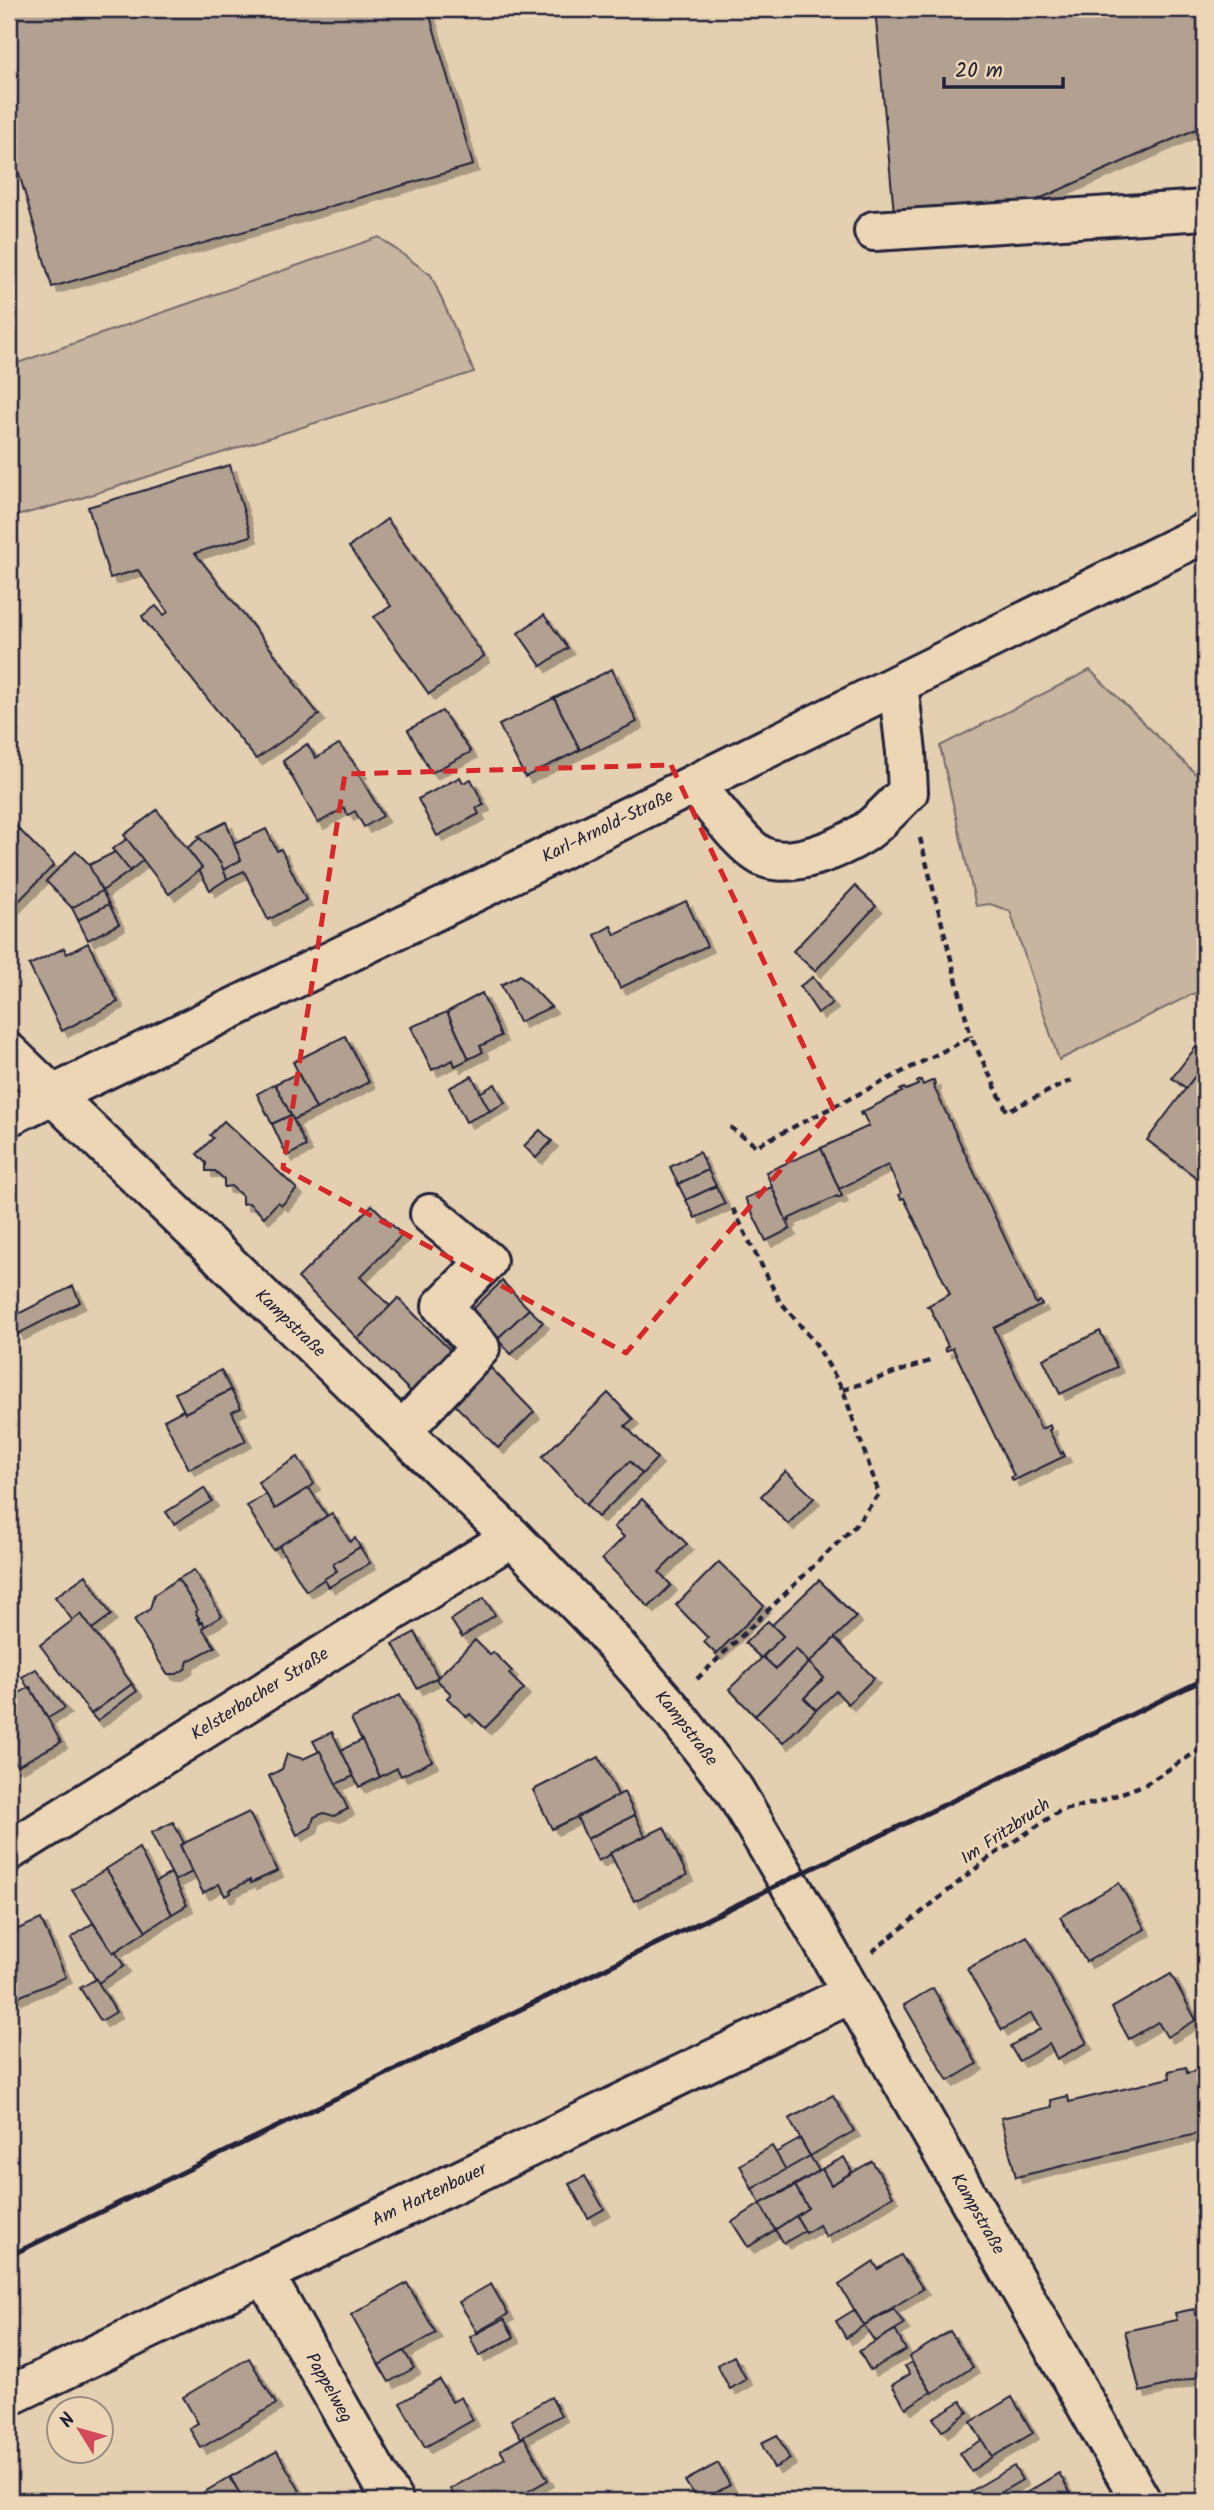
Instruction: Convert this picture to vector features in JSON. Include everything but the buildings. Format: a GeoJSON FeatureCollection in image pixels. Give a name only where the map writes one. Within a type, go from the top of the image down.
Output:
{"type":"FeatureCollection","features":[{"type":"Feature","properties":{"kind":"street"},"geometry":{"type":"LineString","coordinates":[[874,231],[1205,210]]}},
{"type":"Feature","properties":{"kind":"street","name":"Karl-Arnold-Straße"},"geometry":{"type":"LineString","coordinates":[[9,1116],[1205,533]]}},
{"type":"Feature","properties":{"kind":"street"},"geometry":{"type":"LineString","coordinates":[[695,783],[738,836],[766,858],[799,860],[823,853],[864,832],[908,792],[898,684]]}},
{"type":"Feature","properties":{"kind":"street","name":"Kampstraße"},"geometry":{"type":"LineString","coordinates":[[9,1053],[512,1537],[597,1625],[669,1706],[734,1790],[1141,2501]]}},
{"type":"Feature","properties":{"kind":"street"},"geometry":{"type":"LineString","coordinates":[[402,1431],[480,1348],[442,1306],[486,1261],[430,1213]]}},
{"type":"Feature","properties":{"kind":"street","name":"Kelsterbacher Straße"},"geometry":{"type":"LineString","coordinates":[[9,1851],[512,1537]]}},
{"type":"Feature","properties":{"kind":"street","name":"Am Hartenbauer"},"geometry":{"type":"LineString","coordinates":[[9,2396],[264,2274],[845,1984]]}},
{"type":"Feature","properties":{"kind":"street","name":"Pappelweg"},"geometry":{"type":"LineString","coordinates":[[264,2274],[393,2501]]}},
{"type":"Feature","properties":{"kind":"path"},"geometry":{"type":"LineString","coordinates":[[908,792],[971,1037],[1007,1111],[1076,1078]]}},
{"type":"Feature","properties":{"kind":"path"},"geometry":{"type":"LineString","coordinates":[[730,1127],[756,1146],[971,1037]]}},
{"type":"Feature","properties":{"kind":"path"},"geometry":{"type":"LineString","coordinates":[[669,1706],[854,1527],[879,1494],[843,1390],[816,1343],[779,1300],[732,1208]]}},
{"type":"Feature","properties":{"kind":"path"},"geometry":{"type":"LineString","coordinates":[[843,1390],[933,1360]]}},
{"type":"Feature","properties":{"kind":"path","name":"Im Fritzbruch"},"geometry":{"type":"LineString","coordinates":[[845,1984],[872,1951],[989,1858],[1060,1811],[1098,1802],[1146,1784],[1205,1746]]}},
{"type":"Feature","properties":{"kind":"highlighted area"},"geometry":{"type":"Polygon","coordinates":[[[671,765],[833,1108],[626,1353],[283,1168],[345,774],[671,765]]]}},
{"type":"Feature","properties":{"kind":"shaded area"},"geometry":{"type":"Polygon","coordinates":[[[379,237],[431,275],[474,372],[75,500],[9,518],[9,366],[379,237]]]}},
{"type":"Feature","properties":{"kind":"shaded area"},"geometry":{"type":"Polygon","coordinates":[[[1090,670],[1205,783],[1205,988],[1059,1060],[1010,911],[990,904],[976,906],[940,746],[1090,670]]]}},
{"type":"Feature","properties":{"kind":"railway"},"geometry":{"type":"LineString","coordinates":[[9,2256],[1205,1679]]}}]}
